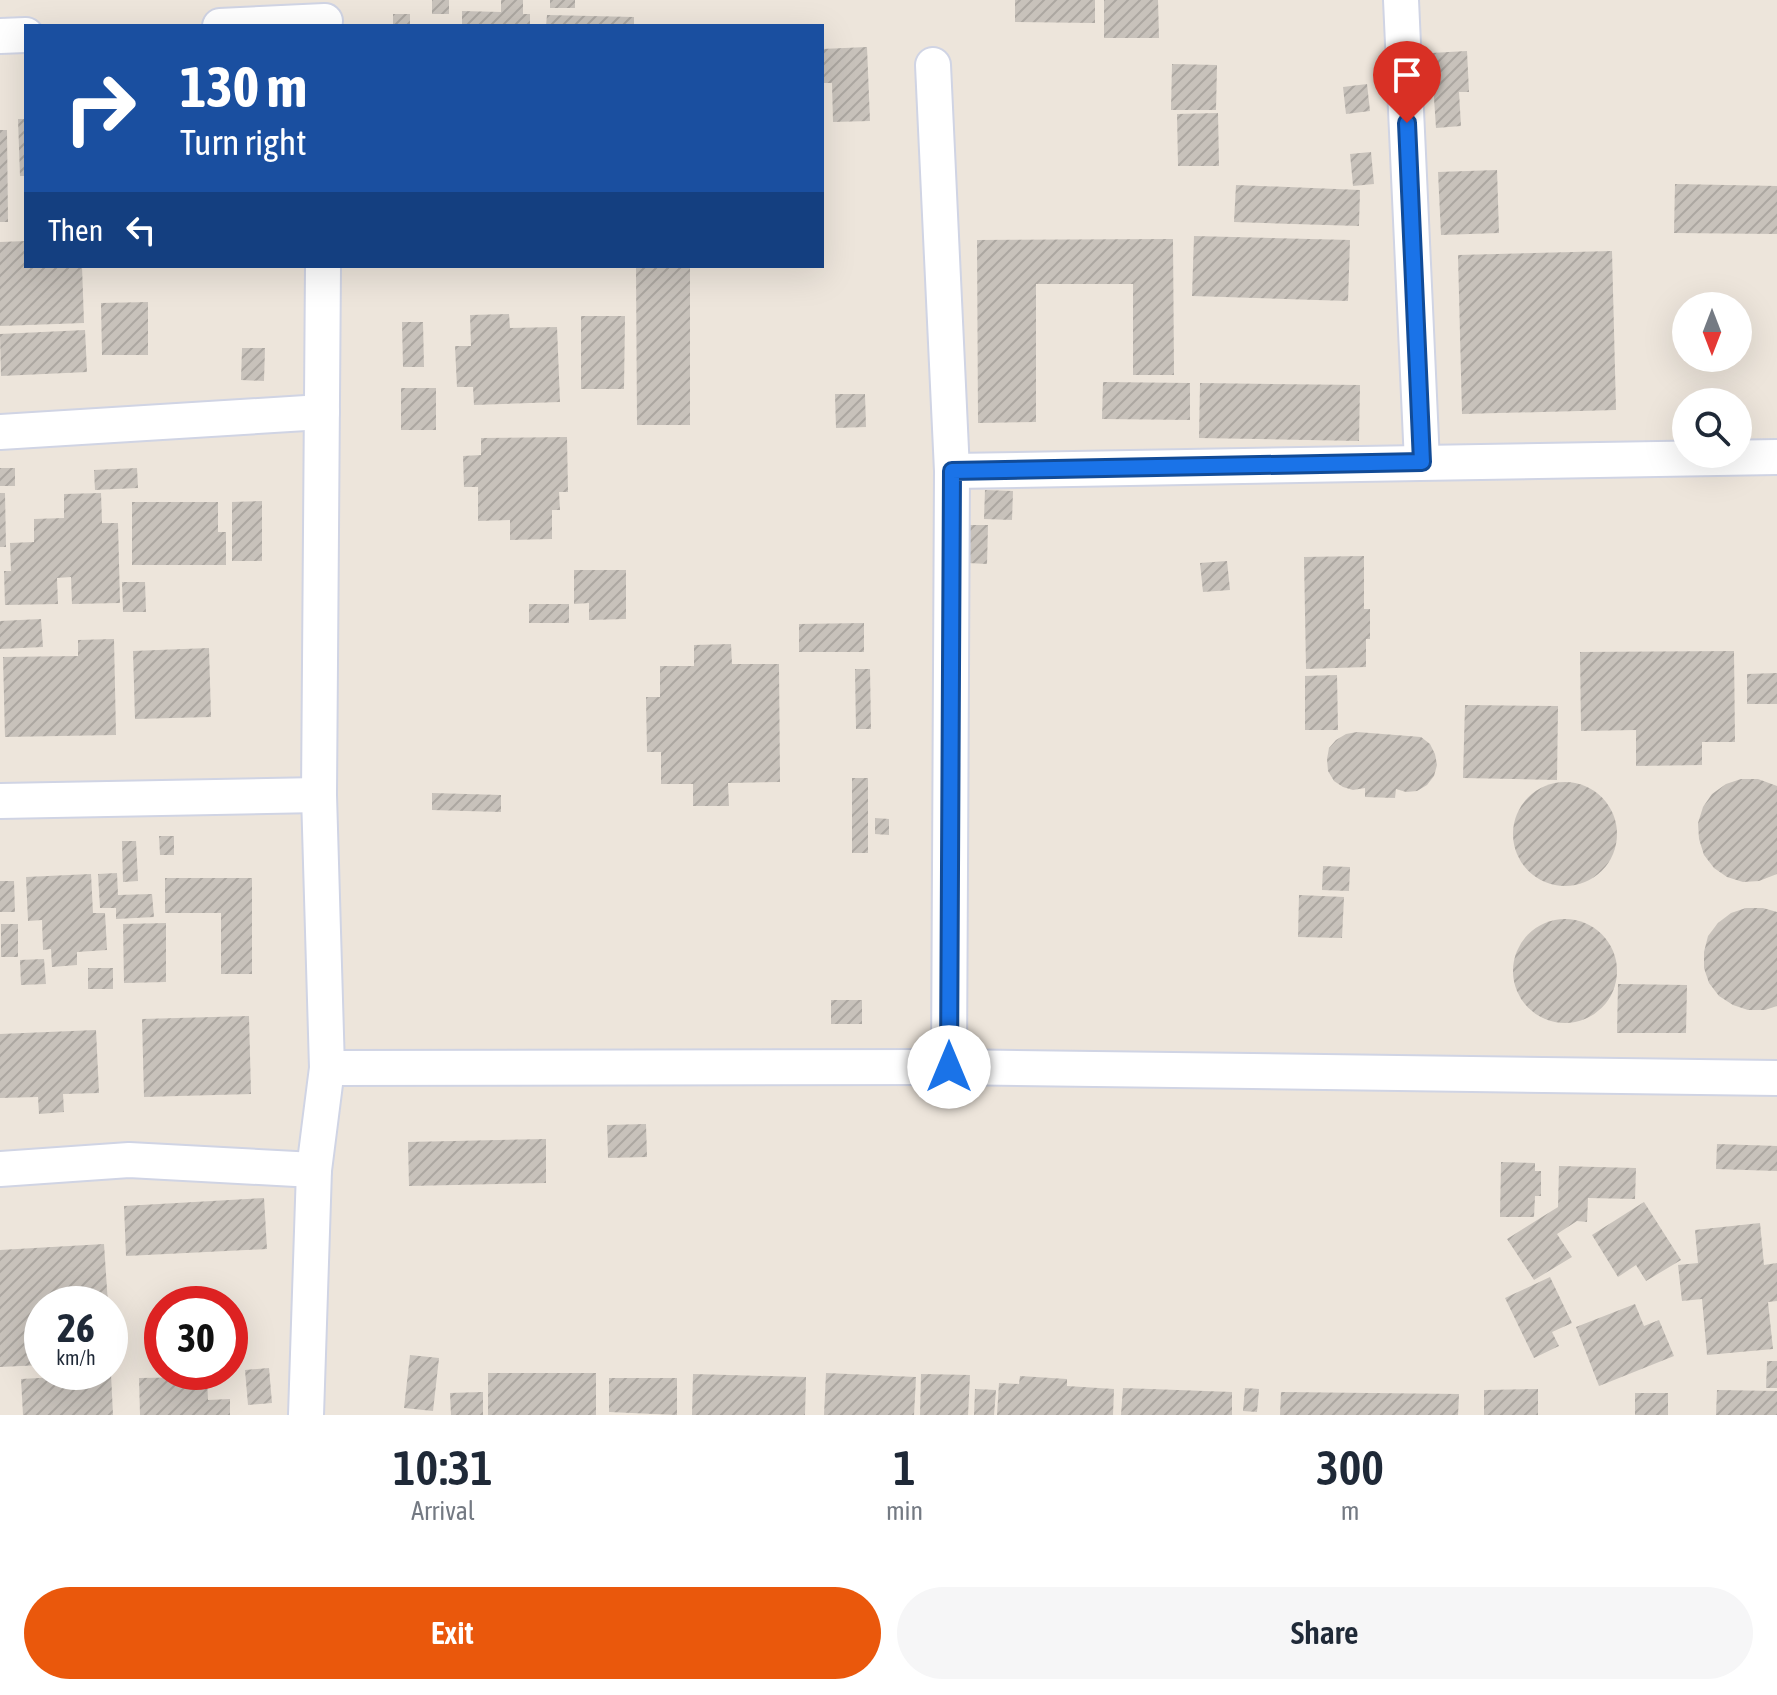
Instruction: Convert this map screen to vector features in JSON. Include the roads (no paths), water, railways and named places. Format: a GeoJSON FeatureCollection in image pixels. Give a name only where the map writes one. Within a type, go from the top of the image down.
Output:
{"type":"FeatureCollection","features":[{"type":"Feature","properties":{"kind":"street"},"geometry":{"type":"LineString","coordinates":[[1401,0],[1422,462]]}},
{"type":"Feature","properties":{"kind":"street"},"geometry":{"type":"LineString","coordinates":[[241,24],[325,16]]}},
{"type":"Feature","properties":{"kind":"street"},"geometry":{"type":"LineString","coordinates":[[0,36],[24,35]]}},
{"type":"Feature","properties":{"kind":"street"},"geometry":{"type":"LineString","coordinates":[[933,65],[952,471],[949,1067]]}},
{"type":"Feature","properties":{"kind":"street"},"geometry":{"type":"LineString","coordinates":[[306,1415],[314,1170],[327,1068],[319,795],[323,268]]}},
{"type":"Feature","properties":{"kind":"street"},"geometry":{"type":"LineString","coordinates":[[0,432],[322,412]]}},
{"type":"Feature","properties":{"kind":"street"},"geometry":{"type":"LineString","coordinates":[[952,471],[1777,457]]}},
{"type":"Feature","properties":{"kind":"street"},"geometry":{"type":"LineString","coordinates":[[0,801],[319,795]]}},
{"type":"Feature","properties":{"kind":"street"},"geometry":{"type":"LineString","coordinates":[[327,1068],[949,1067],[1777,1078]]}},
{"type":"Feature","properties":{"kind":"street"},"geometry":{"type":"LineString","coordinates":[[0,1169],[129,1160],[314,1170]]}}]}
